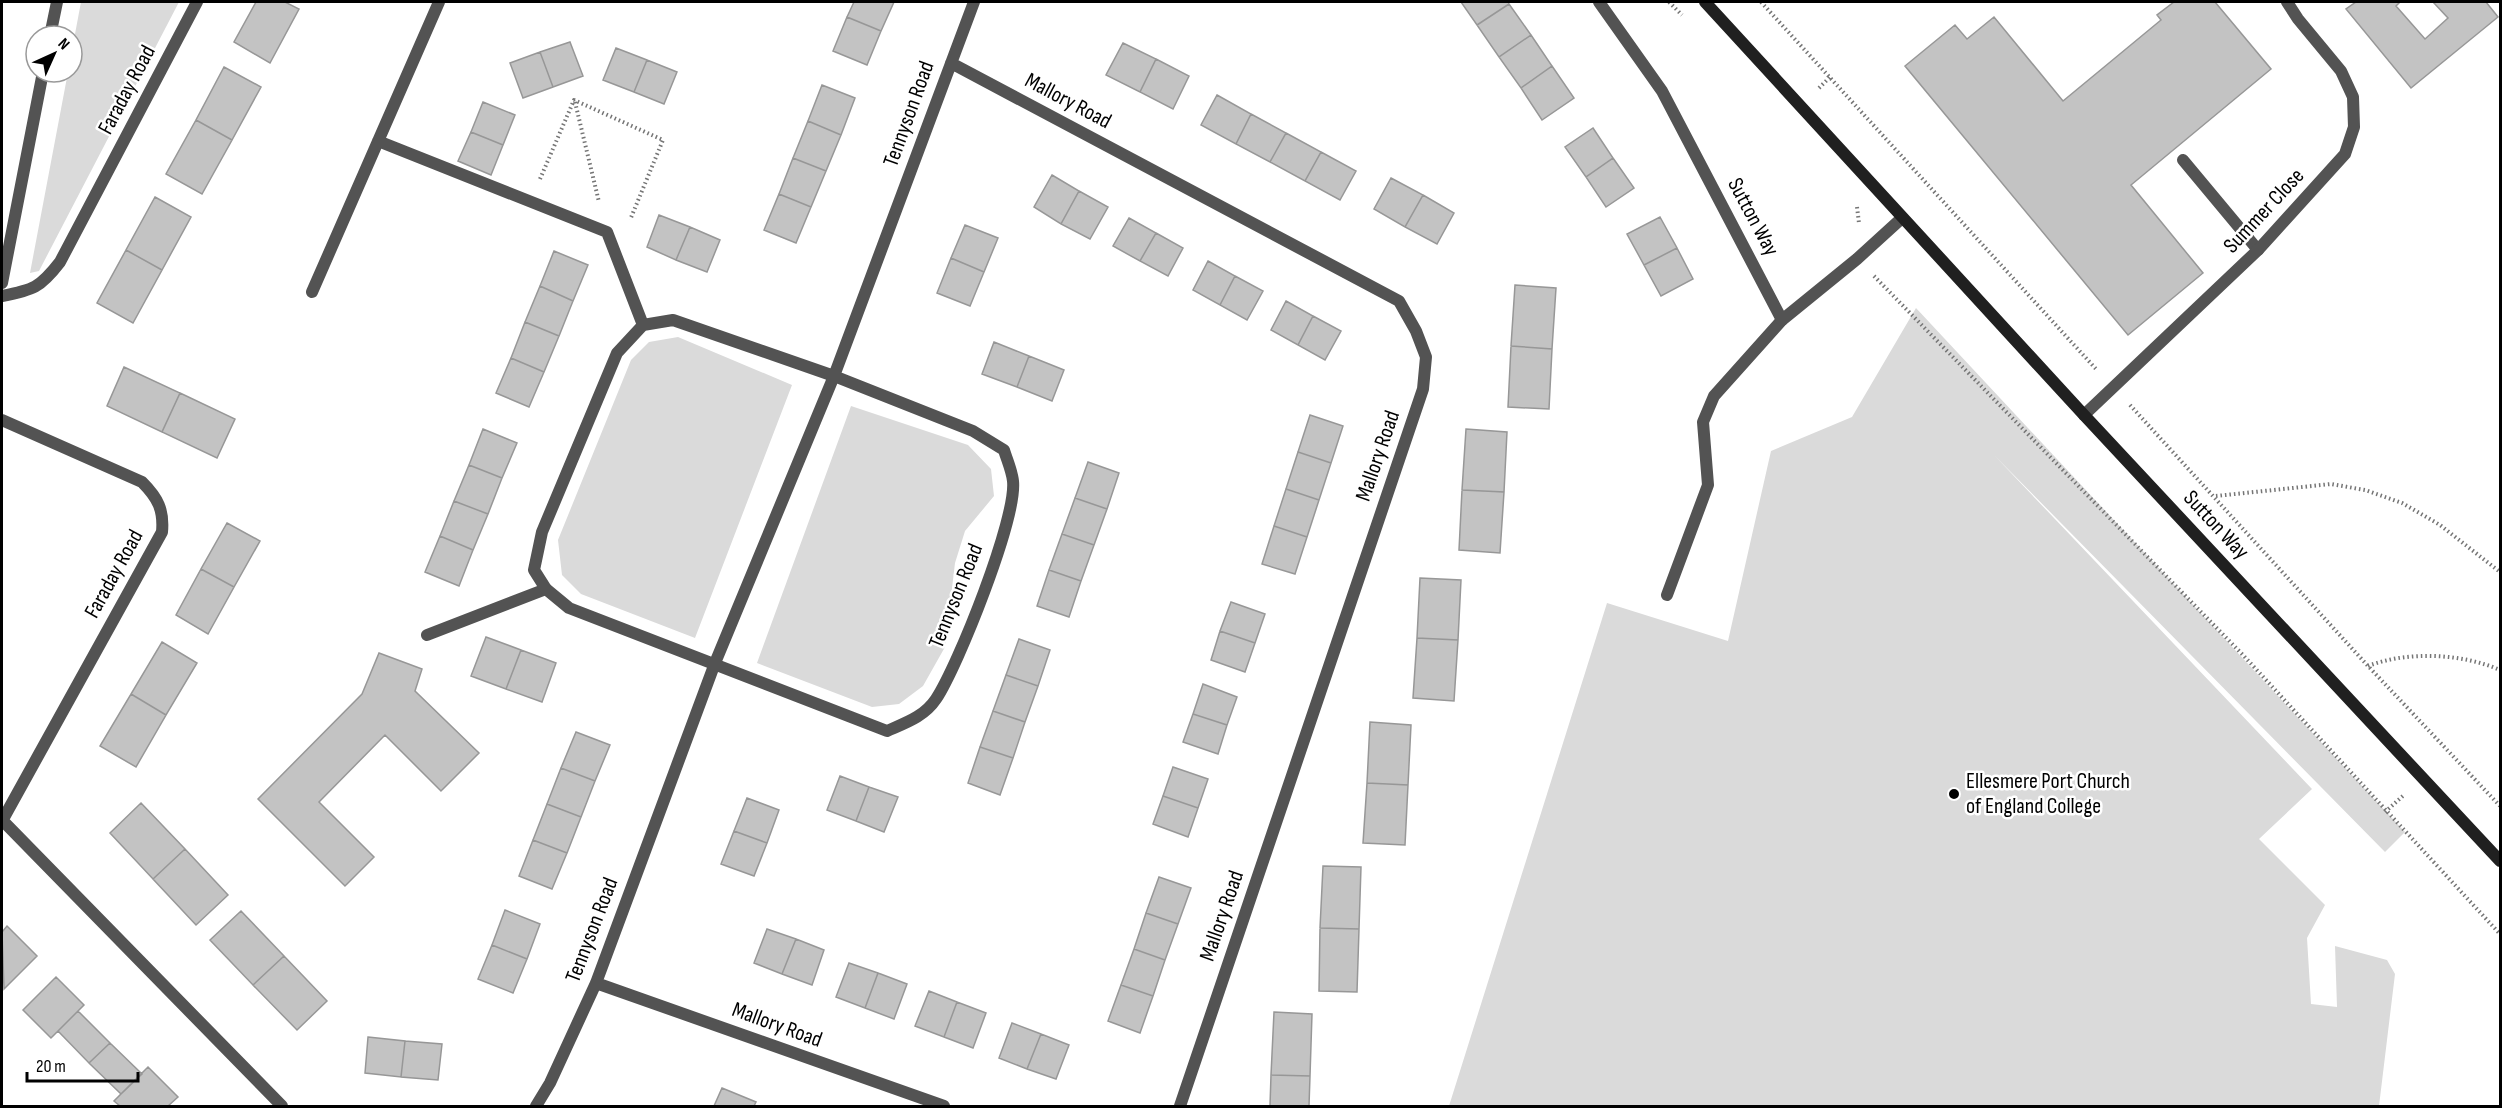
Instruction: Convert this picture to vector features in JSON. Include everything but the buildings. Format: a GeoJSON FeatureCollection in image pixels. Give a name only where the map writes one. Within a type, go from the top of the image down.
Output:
{"type":"FeatureCollection","features":[{"type":"Feature","properties":{"kind":"main road","name":"Sutton Way"},"geometry":{"type":"LineString","coordinates":[[1706,2],[2084,415],[2424,776],[2500,861]]}},
{"type":"Feature","properties":{"kind":"street"},"geometry":{"type":"LineString","coordinates":[[52,24],[57,2]]}},
{"type":"Feature","properties":{"kind":"street","name":"Faraday Road"},"geometry":{"type":"LineString","coordinates":[[2,296],[25,292],[44,283],[60,262],[197,2]]}},
{"type":"Feature","properties":{"kind":"street"},"geometry":{"type":"LineString","coordinates":[[312,292],[439,2]]}},
{"type":"Feature","properties":{"kind":"street","name":"Tennyson Road"},"geometry":{"type":"LineString","coordinates":[[536,1107],[550,1083],[596,982],[715,663],[834,376],[974,2]]}},
{"type":"Feature","properties":{"kind":"street","name":"Sutton Way"},"geometry":{"type":"LineString","coordinates":[[1599,2],[1662,91],[1782,320]]}},
{"type":"Feature","properties":{"kind":"street","name":"Summer Close"},"geometry":{"type":"LineString","coordinates":[[2084,415],[2258,250],[2345,154],[2354,127],[2353,97],[2342,71],[2298,19],[2287,2]]}},
{"type":"Feature","properties":{"kind":"street","name":"Mallory Road"},"geometry":{"type":"LineString","coordinates":[[951,63],[1399,301],[1416,331],[1426,357],[1423,389],[1180,1107]]}},
{"type":"Feature","properties":{"kind":"street"},"geometry":{"type":"LineString","coordinates":[[2,283],[41,84]]}},
{"type":"Feature","properties":{"kind":"street"},"geometry":{"type":"LineString","coordinates":[[378,141],[607,232],[643,325]]}},
{"type":"Feature","properties":{"kind":"street"},"geometry":{"type":"LineString","coordinates":[[2183,160],[2258,250]]}},
{"type":"Feature","properties":{"kind":"street"},"geometry":{"type":"LineString","coordinates":[[1667,595],[1708,485],[1703,422],[1714,396],[1782,320],[1857,259],[1902,218]]}},
{"type":"Feature","properties":{"kind":"street","name":"Tennyson Road"},"geometry":{"type":"LineString","coordinates":[[673,320],[834,376],[973,431],[1004,450],[1013,482],[1006,528],[967,631],[935,700],[916,719],[887,731],[569,608],[546,589],[534,570],[542,532],[616,353],[643,325],[673,320]]}},
{"type":"Feature","properties":{"kind":"street","name":"Faraday Road"},"geometry":{"type":"LineString","coordinates":[[2,420],[142,483],[155,495],[164,514],[162,532],[2,820],[282,1107]]}},
{"type":"Feature","properties":{"kind":"street"},"geometry":{"type":"LineString","coordinates":[[427,635],[546,589]]}},
{"type":"Feature","properties":{"kind":"street","name":"Mallory Road"},"geometry":{"type":"LineString","coordinates":[[596,982],[944,1107]]}},
{"type":"Feature","properties":{"kind":"path"},"geometry":{"type":"LineString","coordinates":[[1761,2],[2087,360]]}},
{"type":"Feature","properties":{"kind":"path"},"geometry":{"type":"LineString","coordinates":[[530,201],[574,100]]}},
{"type":"Feature","properties":{"kind":"path"},"geometry":{"type":"LineString","coordinates":[[574,100],[607,232]]}},
{"type":"Feature","properties":{"kind":"path"},"geometry":{"type":"LineString","coordinates":[[574,100],[663,141],[615,254]]}},
{"type":"Feature","properties":{"kind":"path"},"geometry":{"type":"LineString","coordinates":[[1871,273],[2242,655],[2385,812],[2447,873],[2500,934]]}},
{"type":"Feature","properties":{"kind":"path"},"geometry":{"type":"LineString","coordinates":[[2138,414],[2368,666],[2500,806]]}},
{"type":"Feature","properties":{"kind":"path"},"geometry":{"type":"LineString","coordinates":[[2215,496],[2331,484],[2365,490],[2402,503],[2440,525],[2500,572]]}},
{"type":"Feature","properties":{"kind":"path"},"geometry":{"type":"LineString","coordinates":[[2368,666],[2382,661],[2425,656],[2472,662],[2500,670]]}},
{"type":"Feature","properties":{"kind":"shaded area"},"geometry":{"type":"Polygon","coordinates":[[[81,2],[179,2],[39,271],[30,273],[66,84],[84,84],[84,24],[77,24],[81,2]]]}},
{"type":"Feature","properties":{"kind":"shaded area","name":"Ellesmere Port Church of England College"},"geometry":{"type":"Polygon","coordinates":[[[1916,308],[2405,832],[2385,852],[1994,455],[2312,789],[2259,839],[2325,905],[2307,938],[2311,1004],[2337,1007],[2335,946],[2387,960],[2395,974],[2379,1106],[1449,1106],[1607,603],[1728,641],[1771,451],[1852,417],[1916,308]]]}},
{"type":"Feature","properties":{"kind":"shaded area"},"geometry":{"type":"Polygon","coordinates":[[[678,337],[792,385],[695,638],[581,594],[562,575],[558,540],[631,360],[649,342],[678,337]]]}},
{"type":"Feature","properties":{"kind":"shaded area"},"geometry":{"type":"Polygon","coordinates":[[[851,406],[968,445],[991,469],[994,496],[965,531],[955,563],[945,647],[923,686],[899,704],[872,707],[757,663],[851,406]]]}},
{"type":"Feature","properties":{"kind":"place","name":"Ellesmere Port Church of England College"},"geometry":{"type":"Point","coordinates":[1954,794]}}]}
